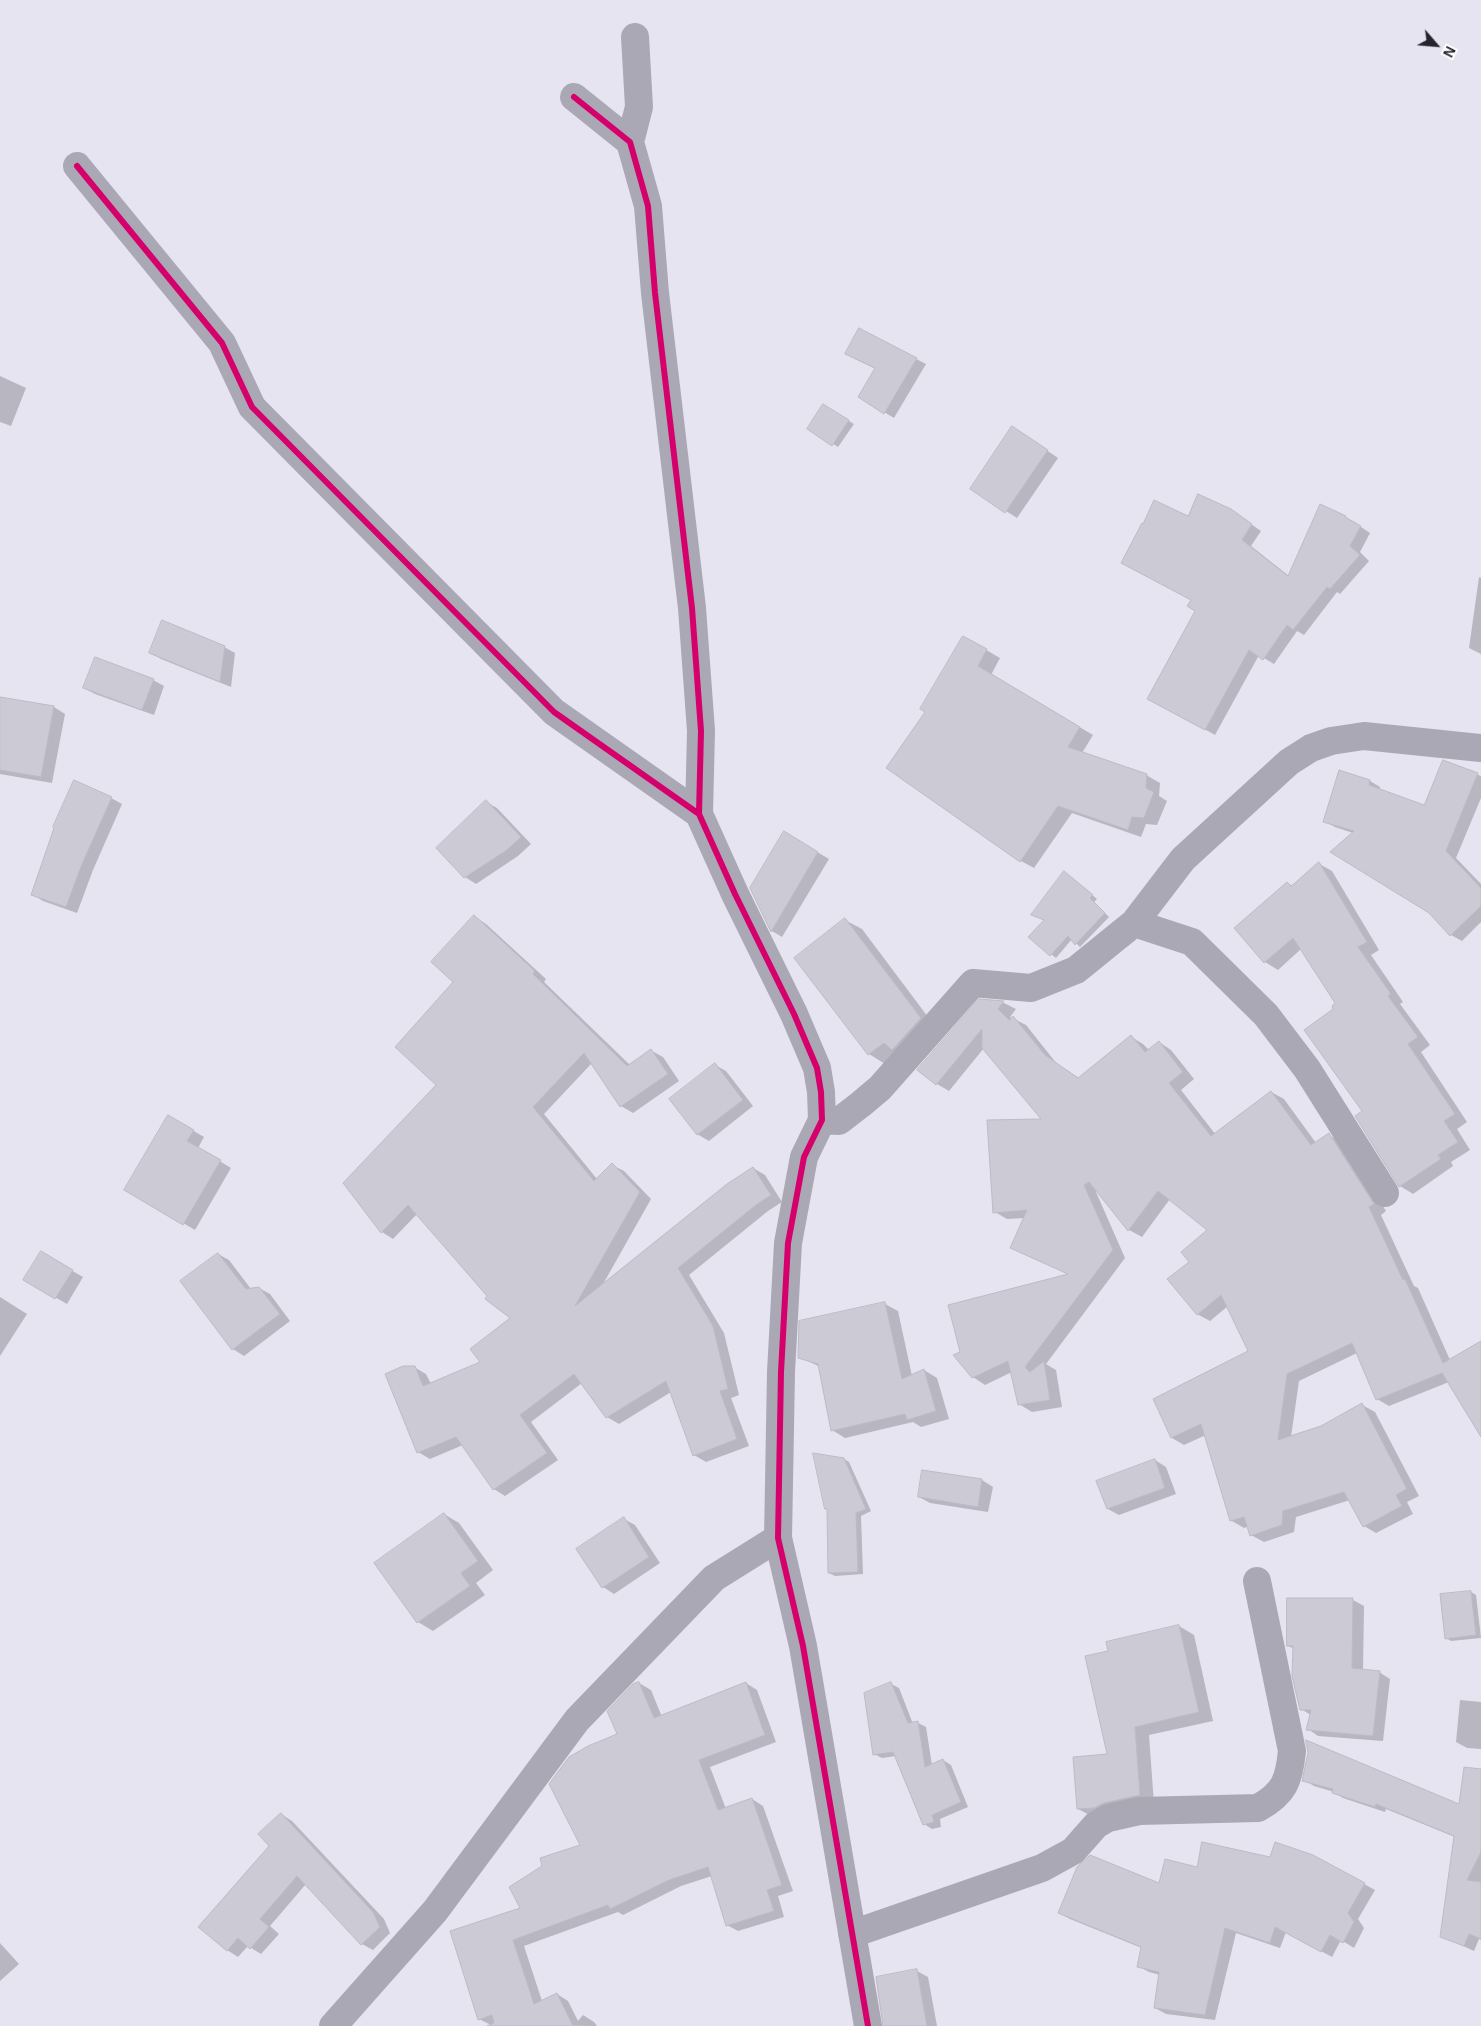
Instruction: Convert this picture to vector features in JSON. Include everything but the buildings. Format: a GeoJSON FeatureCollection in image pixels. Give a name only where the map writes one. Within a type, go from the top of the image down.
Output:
{"type":"FeatureCollection","features":[{"type":"Feature","properties":{"kind":"street"},"geometry":{"type":"LineString","coordinates":[[634,37],[638,106],[630,142],[648,206],[655,293],[692,608],[701,731],[699,814],[735,894],[794,1014],[816,1068],[821,1092],[822,1120],[804,1157],[788,1243],[780,1372],[778,1538],[803,1646],[868,2026]]}},
{"type":"Feature","properties":{"kind":"street"},"geometry":{"type":"LineString","coordinates":[[574,97],[630,142]]}},
{"type":"Feature","properties":{"kind":"street"},"geometry":{"type":"LineString","coordinates":[[77,166],[222,343],[252,407],[554,712],[699,814]]}},
{"type":"Feature","properties":{"kind":"street"},"geometry":{"type":"LineString","coordinates":[[822,1120],[839,1121],[868,1099],[880,1088],[973,983],[1031,988],[1076,970],[1134,923],[1183,859],[1288,762],[1310,748],[1331,741],[1364,736],[1481,748]]}},
{"type":"Feature","properties":{"kind":"street"},"geometry":{"type":"LineString","coordinates":[[1134,923],[1192,942],[1266,1015],[1308,1069],[1385,1193]]}},
{"type":"Feature","properties":{"kind":"street"},"geometry":{"type":"LineString","coordinates":[[333,2026],[435,1911],[577,1720],[714,1578],[778,1538]]}},
{"type":"Feature","properties":{"kind":"street"},"geometry":{"type":"LineString","coordinates":[[852,1934],[1042,1868],[1073,1851],[1096,1824],[1108,1818],[1139,1811],[1258,1808],[1274,1799],[1289,1775],[1292,1751],[1257,1581]]}},
{"type":"Feature","properties":{"kind":"cycle path"},"geometry":{"type":"LineString","coordinates":[[574,97],[630,142],[648,206],[655,293],[692,608],[701,731],[699,814],[735,894],[794,1014],[817,1068],[821,1092],[822,1120],[804,1157],[788,1243],[781,1372],[778,1538],[803,1646],[868,2026]]}},
{"type":"Feature","properties":{"kind":"cycle path"},"geometry":{"type":"LineString","coordinates":[[77,166],[222,343],[252,407],[554,712],[699,814]]}}]}
